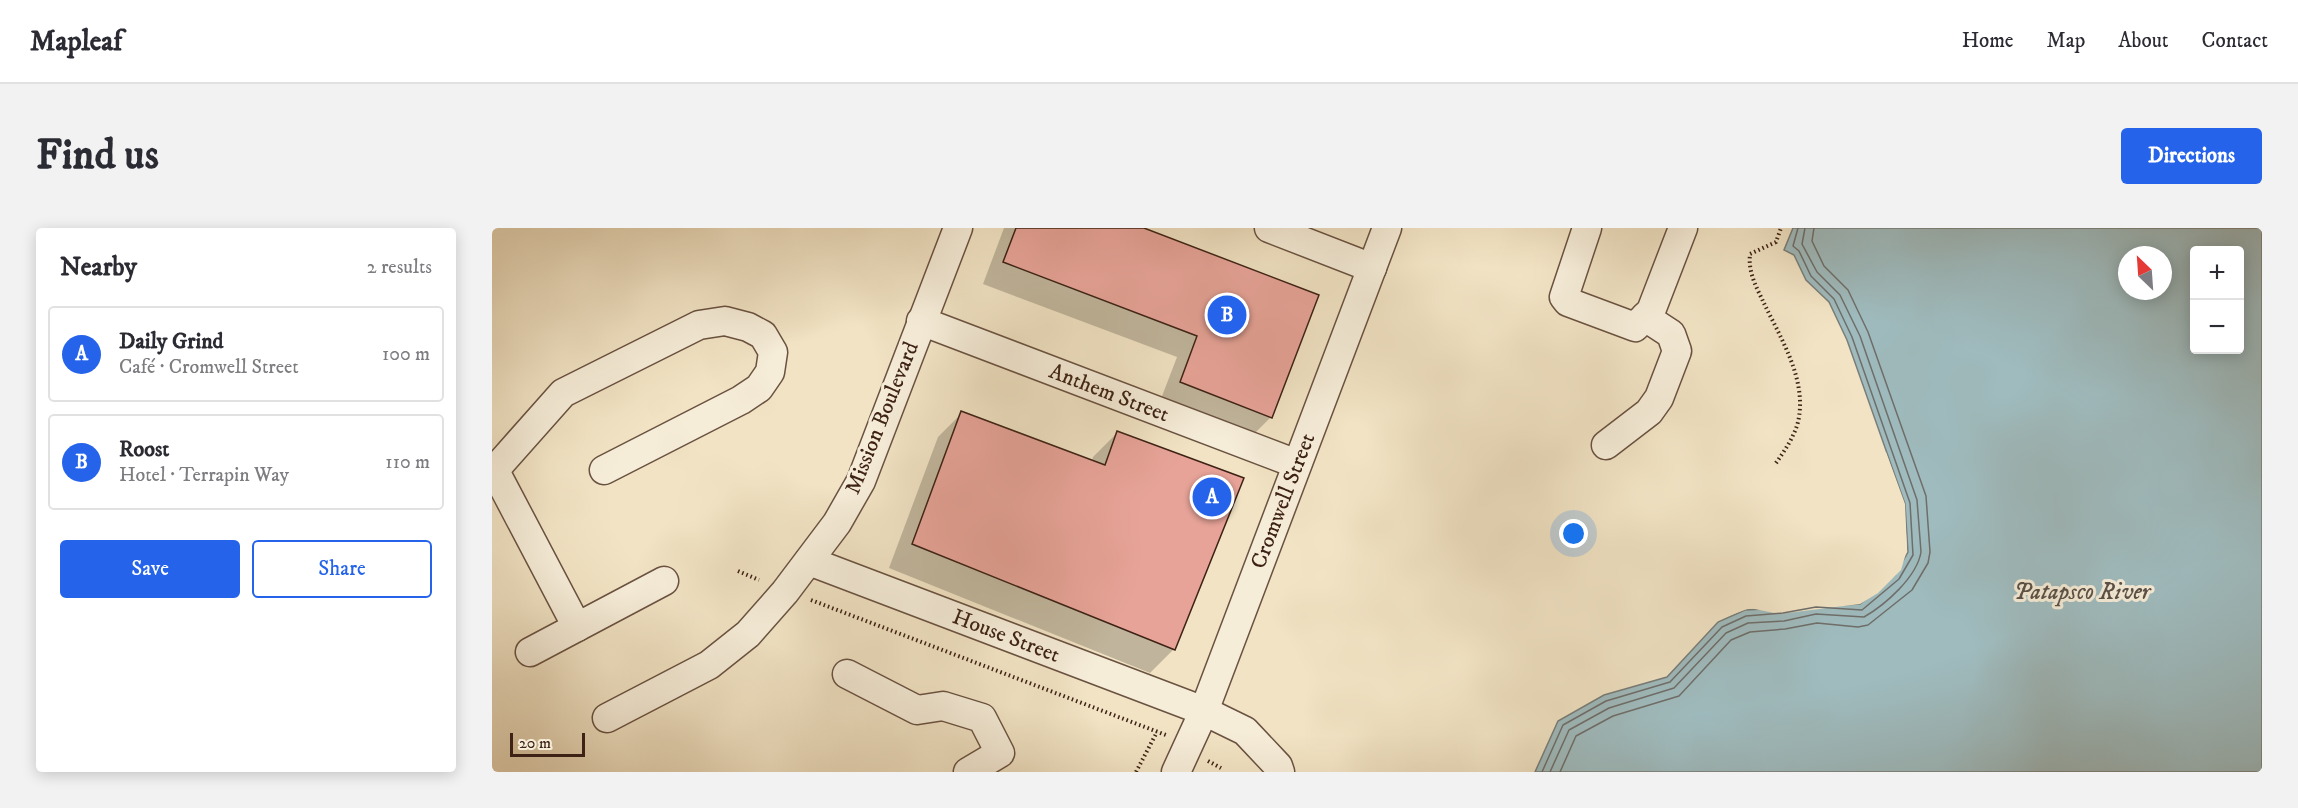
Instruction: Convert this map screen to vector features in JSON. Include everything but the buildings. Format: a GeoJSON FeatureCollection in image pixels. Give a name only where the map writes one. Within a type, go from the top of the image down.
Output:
{"type":"FeatureCollection","features":[{"type":"Feature","properties":{"kind":"street","name":"Mission Boulevard"},"geometry":{"type":"LineString","coordinates":[[607,718],[709,664],[748,634],[809,561],[837,523],[861,481],[958,228]]}},
{"type":"Feature","properties":{"kind":"street"},"geometry":{"type":"LineString","coordinates":[[1269,228],[1372,268]]}},
{"type":"Feature","properties":{"kind":"street","name":"Cromwell Street"},"geometry":{"type":"LineString","coordinates":[[1176,772],[1204,711],[1387,228]]}},
{"type":"Feature","properties":{"kind":"street"},"geometry":{"type":"LineString","coordinates":[[1587,228],[1564,297],[1568,302],[1635,327],[1651,311],[1683,228]]}},
{"type":"Feature","properties":{"kind":"street"},"geometry":{"type":"LineString","coordinates":[[1606,445],[1649,412],[1659,398],[1677,351],[1671,334],[1645,317]]}},
{"type":"Feature","properties":{"kind":"street"},"geometry":{"type":"LineString","coordinates":[[577,627],[494,472],[563,393],[645,351],[699,325],[725,321],[748,327],[763,335],[772,352],[770,372],[759,388],[741,400],[604,470]]}},
{"type":"Feature","properties":{"kind":"street","name":"Anthem Street"},"geometry":{"type":"LineString","coordinates":[[921,321],[1297,464]]}},
{"type":"Feature","properties":{"kind":"street","name":"House Street"},"geometry":{"type":"LineString","coordinates":[[809,561],[1204,711],[1245,731],[1281,770]]}},
{"type":"Feature","properties":{"kind":"street"},"geometry":{"type":"LineString","coordinates":[[530,652],[664,581]]}},
{"type":"Feature","properties":{"kind":"street"},"geometry":{"type":"LineString","coordinates":[[846,674],[917,710],[943,706],[982,718],[1000,753],[968,772]]}},
{"type":"Feature","properties":{"kind":"path"},"geometry":{"type":"LineString","coordinates":[[1776,463],[1792,437],[1798,422],[1800,394],[1790,361],[1755,285],[1749,260],[1750,254],[1776,242],[1781,228]]}},
{"type":"Feature","properties":{"kind":"path"},"geometry":{"type":"LineString","coordinates":[[738,571],[746,574]]}},
{"type":"Feature","properties":{"kind":"path"},"geometry":{"type":"LineString","coordinates":[[817,603],[1157,732],[1136,772]]}},
{"type":"Feature","properties":{"kind":"water","name":"Patapsco River"},"geometry":{"type":"Polygon","coordinates":[[[1793,228],[2262,228],[2262,772],[1535,772],[1558,721],[1604,695],[1667,677],[1718,622],[1745,610],[1860,604],[1895,575],[1908,552],[1905,504],[1847,340],[1829,302],[1806,280],[1794,255],[1784,250],[1793,228]]]}},
{"type":"Feature","properties":{"kind":"pier"},"geometry":{"type":"Polygon","coordinates":[[[1886,452],[1905,504],[1907,550],[1901,570],[1878,593],[1860,604],[1779,614],[1750,608],[1715,621],[1744,607],[1782,604],[1815,598],[1859,601],[1893,573],[1905,552],[1902,504],[1883,454],[1886,452]]]}},
{"type":"Feature","properties":{"kind":"place","name":"Roost"},"geometry":{"type":"Point","coordinates":[1227,315]}},
{"type":"Feature","properties":{"kind":"place","name":"Daily Grind"},"geometry":{"type":"Point","coordinates":[1212,497]}}]}
